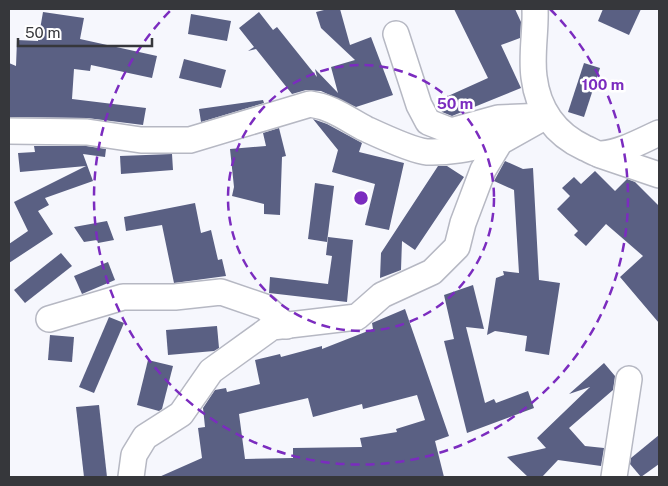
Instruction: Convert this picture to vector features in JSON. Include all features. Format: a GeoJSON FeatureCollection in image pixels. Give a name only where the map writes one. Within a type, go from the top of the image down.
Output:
{"type":"FeatureCollection","features":[{"type":"Feature","properties":{"kind":"street"},"geometry":{"type":"LineString","coordinates":[[535,9],[534,75],[537,94],[546,116],[569,139],[600,155],[659,176]]}},
{"type":"Feature","properties":{"kind":"street"},"geometry":{"type":"LineString","coordinates":[[396,34],[419,105],[428,122],[451,132],[498,118],[546,116]]}},
{"type":"Feature","properties":{"kind":"street"},"geometry":{"type":"LineString","coordinates":[[9,131],[87,132],[141,140],[190,140],[310,104],[328,106],[374,133],[427,152],[466,149],[500,142],[546,116]]}},
{"type":"Feature","properties":{"kind":"street"},"geometry":{"type":"LineString","coordinates":[[600,155],[618,151],[659,133]]}},
{"type":"Feature","properties":{"kind":"street"},"geometry":{"type":"LineString","coordinates":[[131,477],[134,455],[145,437],[181,414],[211,371],[272,327],[357,317],[382,295],[432,272],[457,247],[463,223],[483,170],[500,142]]}},
{"type":"Feature","properties":{"kind":"street"},"geometry":{"type":"LineString","coordinates":[[49,319],[123,297],[175,297],[221,292],[265,307],[286,326]]}},
{"type":"Feature","properties":{"kind":"street"},"geometry":{"type":"LineString","coordinates":[[614,477],[629,379]]}},
{"type":"Feature","properties":{"kind":"building"},"geometry":{"type":"Polygon","coordinates":[[[340,9],[350,45],[371,37],[393,95],[356,107],[321,91],[306,90],[292,94],[256,49],[248,51],[254,47],[239,28],[259,12],[273,30],[277,27],[317,77],[315,69],[338,93],[331,67],[355,60],[321,28],[316,12],[340,9]]]}},
{"type":"Feature","properties":{"kind":"building"},"geometry":{"type":"Polygon","coordinates":[[[454,9],[515,9],[521,22],[520,38],[501,45],[521,88],[452,116],[442,112],[437,101],[488,78],[454,9]]]}},
{"type":"Feature","properties":{"kind":"building"},"geometry":{"type":"Polygon","coordinates":[[[603,9],[641,9],[629,35],[598,21],[603,9]]]}},
{"type":"Feature","properties":{"kind":"building"},"geometry":{"type":"Polygon","coordinates":[[[43,12],[84,18],[80,39],[157,56],[152,78],[91,65],[90,71],[74,69],[72,99],[146,108],[143,125],[87,118],[9,117],[9,63],[16,66],[17,40],[38,41],[43,12]]]}},
{"type":"Feature","properties":{"kind":"building"},"geometry":{"type":"Polygon","coordinates":[[[191,14],[231,21],[227,41],[188,34],[191,14]]]}},
{"type":"Feature","properties":{"kind":"building"},"geometry":{"type":"Polygon","coordinates":[[[184,59],[226,70],[221,88],[179,78],[184,59]]]}},
{"type":"Feature","properties":{"kind":"building"},"geometry":{"type":"Polygon","coordinates":[[[584,63],[600,68],[584,117],[568,112],[584,63]]]}},
{"type":"Feature","properties":{"kind":"building"},"geometry":{"type":"Polygon","coordinates":[[[263,100],[264,103],[201,122],[199,109],[263,100]]]}},
{"type":"Feature","properties":{"kind":"building"},"geometry":{"type":"Polygon","coordinates":[[[313,119],[327,124],[362,143],[359,152],[404,163],[389,230],[365,225],[375,184],[332,172],[338,150],[313,119]]]}},
{"type":"Feature","properties":{"kind":"building"},"geometry":{"type":"Polygon","coordinates":[[[279,128],[286,156],[282,157],[280,215],[264,214],[264,204],[232,196],[234,187],[230,149],[266,146],[263,133],[279,128]]]}},
{"type":"Feature","properties":{"kind":"building"},"geometry":{"type":"Polygon","coordinates":[[[34,146],[86,146],[106,149],[105,157],[83,154],[93,181],[45,198],[49,205],[38,211],[53,234],[9,263],[9,244],[28,231],[14,202],[86,166],[20,172],[18,153],[35,152],[34,146]]]}},
{"type":"Feature","properties":{"kind":"building"},"geometry":{"type":"Polygon","coordinates":[[[172,154],[173,170],[121,174],[120,156],[172,154]]]}},
{"type":"Feature","properties":{"kind":"building"},"geometry":{"type":"Polygon","coordinates":[[[505,161],[523,169],[533,168],[539,280],[560,283],[549,355],[525,351],[527,336],[495,331],[487,335],[496,278],[504,275],[503,271],[519,273],[514,190],[494,181],[505,161]]]}},
{"type":"Feature","properties":{"kind":"building"},"geometry":{"type":"Polygon","coordinates":[[[438,166],[447,166],[464,177],[415,250],[402,241],[401,270],[380,278],[381,253],[438,166]]]}},
{"type":"Feature","properties":{"kind":"building"},"geometry":{"type":"Polygon","coordinates":[[[595,171],[615,191],[627,179],[635,182],[659,206],[659,323],[620,277],[643,256],[606,224],[586,246],[574,235],[578,231],[557,209],[570,196],[562,188],[574,177],[581,184],[595,171]]]}},
{"type":"Feature","properties":{"kind":"building"},"geometry":{"type":"Polygon","coordinates":[[[315,183],[334,186],[327,242],[308,239],[315,183]]]}},
{"type":"Feature","properties":{"kind":"building"},"geometry":{"type":"Polygon","coordinates":[[[195,203],[201,233],[211,230],[218,260],[222,259],[226,276],[174,283],[162,225],[126,231],[124,217],[195,203]]]}},
{"type":"Feature","properties":{"kind":"building"},"geometry":{"type":"Polygon","coordinates":[[[107,221],[114,240],[98,243],[97,240],[84,242],[74,227],[107,221]]]}},
{"type":"Feature","properties":{"kind":"building"},"geometry":{"type":"Polygon","coordinates":[[[328,237],[353,240],[347,302],[269,293],[270,277],[328,284],[332,256],[326,255],[328,237]]]}},
{"type":"Feature","properties":{"kind":"building"},"geometry":{"type":"Polygon","coordinates":[[[61,253],[72,266],[25,303],[14,290],[61,253]]]}},
{"type":"Feature","properties":{"kind":"building"},"geometry":{"type":"Polygon","coordinates":[[[108,262],[115,280],[82,294],[74,276],[108,262]]]}},
{"type":"Feature","properties":{"kind":"building"},"geometry":{"type":"Polygon","coordinates":[[[473,285],[484,329],[466,327],[485,403],[494,399],[496,403],[528,391],[534,408],[467,433],[444,341],[454,339],[444,295],[473,285]]]}},
{"type":"Feature","properties":{"kind":"building"},"geometry":{"type":"Polygon","coordinates":[[[405,309],[449,436],[435,441],[444,477],[159,477],[202,458],[198,428],[205,427],[203,408],[215,390],[226,388],[227,392],[260,384],[255,360],[280,354],[281,357],[322,346],[322,349],[373,329],[372,323],[405,309]],[[417,395],[363,409],[362,404],[313,417],[308,398],[239,414],[245,459],[293,458],[293,448],[362,447],[360,438],[397,432],[396,429],[425,420],[417,395]]]}},
{"type":"Feature","properties":{"kind":"building"},"geometry":{"type":"Polygon","coordinates":[[[109,317],[124,323],[94,393],[79,387],[109,317]]]}},
{"type":"Feature","properties":{"kind":"building"},"geometry":{"type":"Polygon","coordinates":[[[217,326],[219,348],[214,351],[168,355],[166,330],[217,326]]]}},
{"type":"Feature","properties":{"kind":"building"},"geometry":{"type":"Polygon","coordinates":[[[50,335],[74,337],[72,362],[48,360],[50,335]]]}},
{"type":"Feature","properties":{"kind":"building"},"geometry":{"type":"Polygon","coordinates":[[[148,360],[173,366],[162,409],[159,411],[137,405],[148,360]]]}},
{"type":"Feature","properties":{"kind":"building"},"geometry":{"type":"Polygon","coordinates":[[[604,363],[615,376],[613,390],[569,428],[585,446],[604,448],[601,466],[558,460],[542,477],[528,477],[507,457],[546,448],[537,438],[590,387],[569,394],[604,363]]]}},
{"type":"Feature","properties":{"kind":"building"},"geometry":{"type":"Polygon","coordinates":[[[99,405],[107,477],[84,477],[76,407],[99,405]]]}},
{"type":"Feature","properties":{"kind":"building"},"geometry":{"type":"Polygon","coordinates":[[[659,435],[659,464],[641,477],[630,464],[631,458],[659,435]]]}}]}
